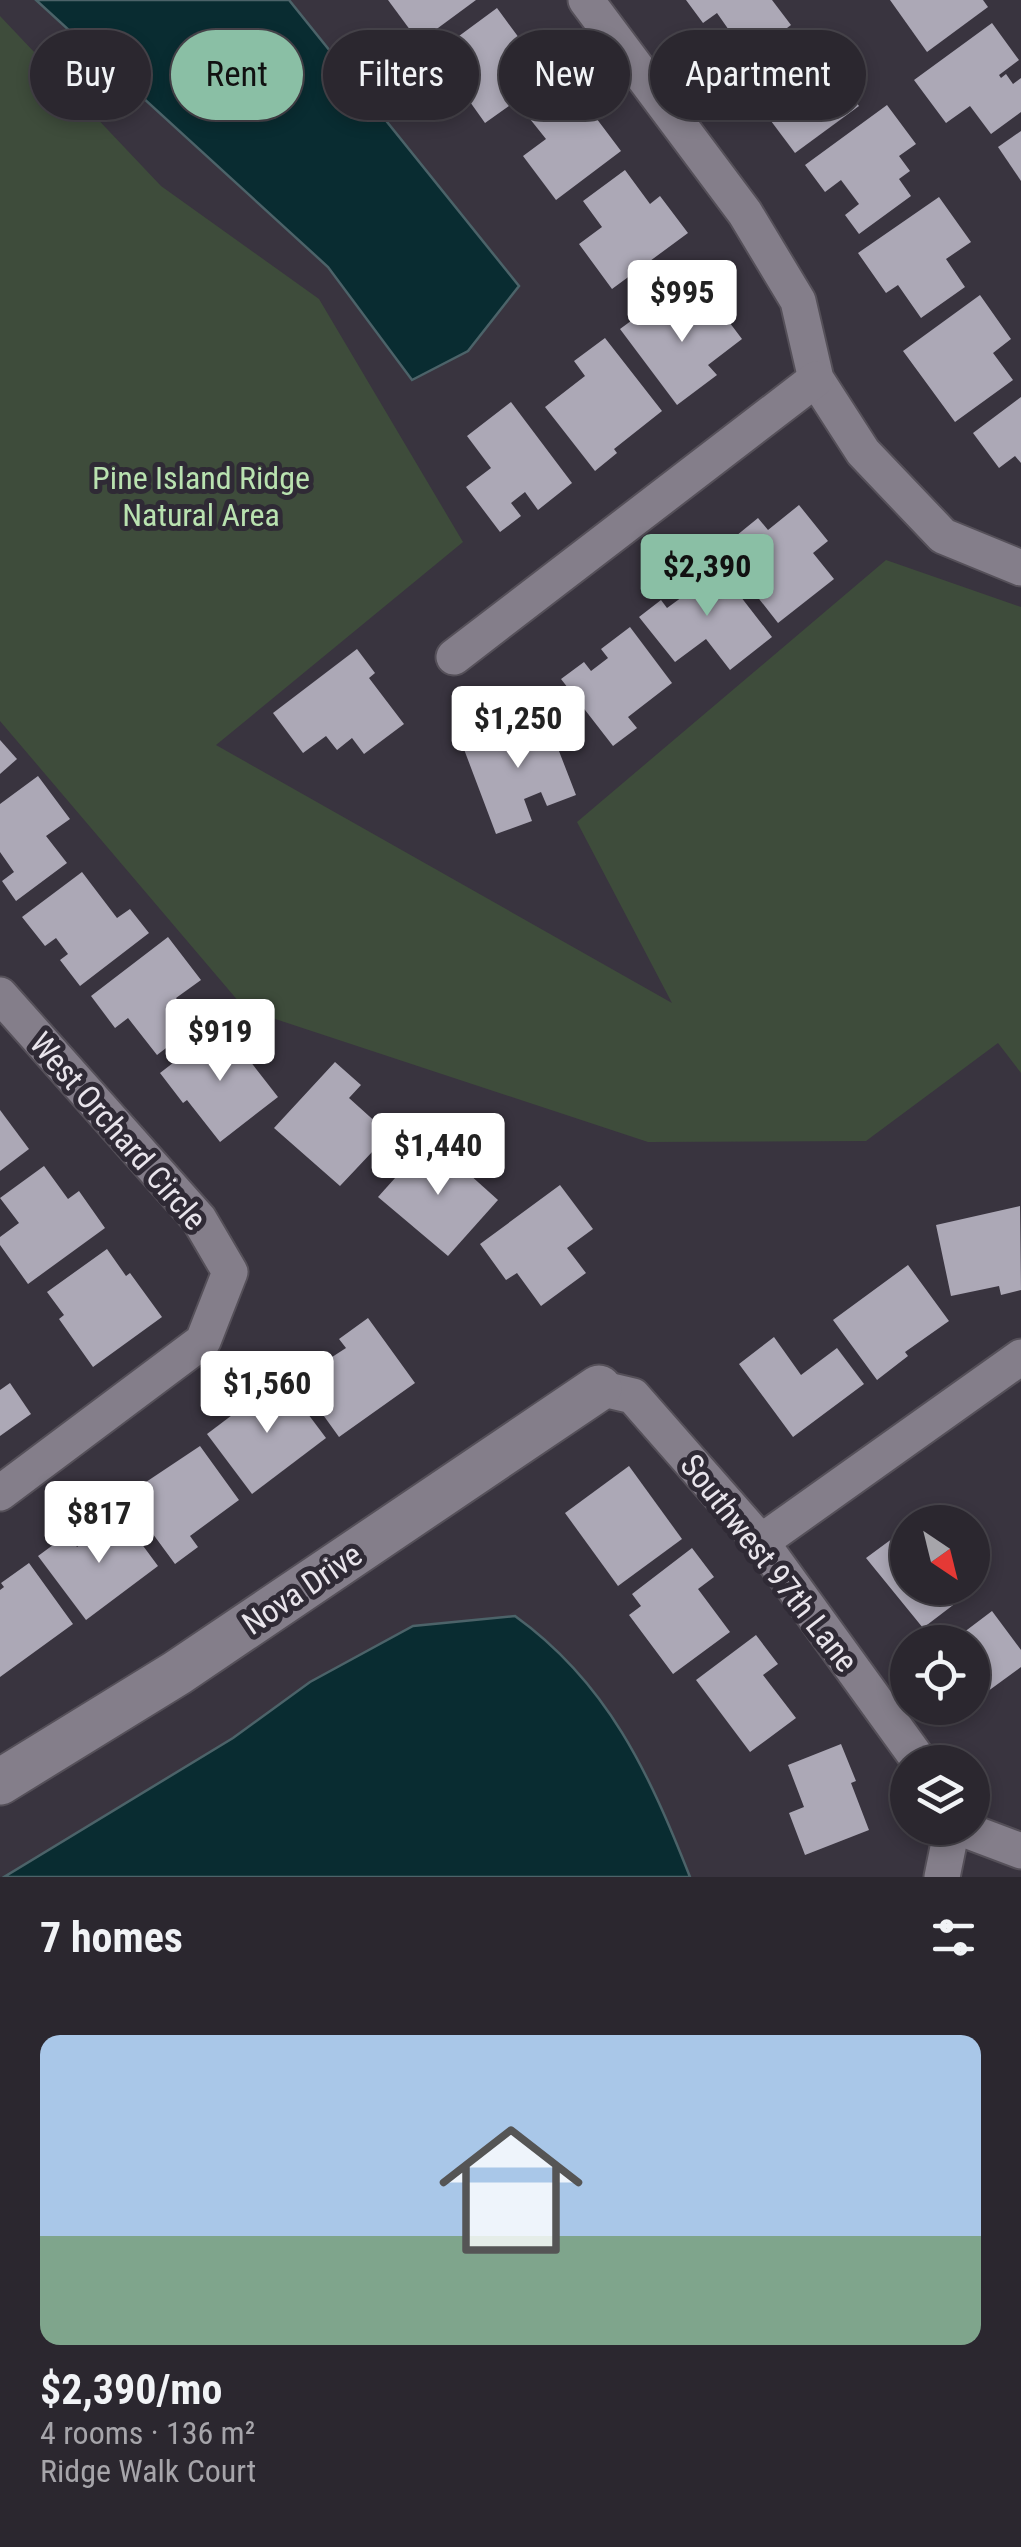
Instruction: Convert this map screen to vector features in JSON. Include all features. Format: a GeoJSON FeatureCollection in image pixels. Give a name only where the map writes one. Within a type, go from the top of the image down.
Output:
{"type":"FeatureCollection","features":[{"type":"Feature","properties":{"kind":"street"},"geometry":{"type":"LineString","coordinates":[[586,0],[745,213],[798,300],[816,379],[863,452],[943,536],[1021,568]]}},
{"type":"Feature","properties":{"kind":"street"},"geometry":{"type":"LineString","coordinates":[[454,657],[816,379]]}},
{"type":"Feature","properties":{"kind":"street","name":"West Orchard Circle"},"geometry":{"type":"LineString","coordinates":[[0,995],[199,1220],[230,1272],[203,1341],[0,1493]]}},
{"type":"Feature","properties":{"kind":"street"},"geometry":{"type":"LineString","coordinates":[[761,1542],[1021,1357]]}},
{"type":"Feature","properties":{"kind":"street","name":"Southwest 97th Lane"},"geometry":{"type":"LineString","coordinates":[[599,1388],[633,1396],[761,1542],[908,1745]]}},
{"type":"Feature","properties":{"kind":"street","name":"Nova Drive"},"geometry":{"type":"LineString","coordinates":[[0,1782],[177,1673],[599,1388]]}},
{"type":"Feature","properties":{"kind":"street"},"geometry":{"type":"LineString","coordinates":[[990,1840],[1021,1852]]}},
{"type":"Feature","properties":{"kind":"street"},"geometry":{"type":"LineString","coordinates":[[942,1877],[949,1845]]}},
{"type":"Feature","properties":{"kind":"green space","name":"Pine Island Ridge Natural Area"},"geometry":{"type":"Polygon","coordinates":[[[0,16],[30,48],[30,120],[98,120],[161,186],[319,299],[463,542],[216,745],[672,1003],[577,822],[886,560],[1021,607],[1021,1073],[998,1043],[866,1141],[648,1142],[245,1009],[0,721],[0,16]]]}},
{"type":"Feature","properties":{"kind":"shaded area"},"geometry":{"type":"Polygon","coordinates":[[[36,0],[289,0],[323,42],[323,120],[386,120],[519,286],[468,351],[412,380],[328,267],[151,105],[151,30],[69,30],[36,0]]]}},
{"type":"Feature","properties":{"kind":"shaded area"},"geometry":{"type":"Polygon","coordinates":[[[515,1616],[576,1670],[622,1733],[658,1802],[690,1877],[4,1877],[233,1738],[310,1682],[413,1626],[515,1616]]]}},
{"type":"Feature","properties":{"kind":"building"},"geometry":{"type":"Polygon","coordinates":[[[388,0],[476,0],[435,30],[410,30],[388,0]]]}},
{"type":"Feature","properties":{"kind":"building"},"geometry":{"type":"Polygon","coordinates":[[[686,0],[772,0],[791,25],[784,30],[729,30],[717,13],[703,23],[686,0]]]}},
{"type":"Feature","properties":{"kind":"building"},"geometry":{"type":"Polygon","coordinates":[[[890,0],[983,0],[988,7],[927,52],[890,0]]]}},
{"type":"Feature","properties":{"kind":"building"},"geometry":{"type":"Polygon","coordinates":[[[497,8],[513,30],[499,30],[499,113],[485,123],[479,115],[479,30],[467,30],[497,8]]]}},
{"type":"Feature","properties":{"kind":"building"},"geometry":{"type":"Polygon","coordinates":[[[992,23],[1019,60],[999,75],[1001,78],[1006,74],[1013,84],[1021,78],[1021,112],[991,134],[970,106],[946,123],[914,80],[992,23]]]}},
{"type":"Feature","properties":{"kind":"building"},"geometry":{"type":"Polygon","coordinates":[[[887,105],[916,144],[899,156],[910,171],[899,179],[911,196],[859,234],[845,215],[859,204],[841,180],[825,192],[805,165],[887,105]]]}},
{"type":"Feature","properties":{"kind":"building"},"geometry":{"type":"Polygon","coordinates":[[[531,120],[598,120],[621,151],[556,200],[523,156],[546,139],[531,120]]]}},
{"type":"Feature","properties":{"kind":"building"},"geometry":{"type":"Polygon","coordinates":[[[770,120],[840,120],[795,153],[770,120]]]}},
{"type":"Feature","properties":{"kind":"building"},"geometry":{"type":"Polygon","coordinates":[[[1021,131],[1021,181],[998,147],[1021,131]]]}},
{"type":"Feature","properties":{"kind":"building"},"geometry":{"type":"Polygon","coordinates":[[[625,170],[650,204],[660,196],[688,233],[612,289],[579,244],[602,227],[583,201],[625,170]]]}},
{"type":"Feature","properties":{"kind":"building"},"geometry":{"type":"Polygon","coordinates":[[[939,197],[971,242],[946,259],[965,287],[921,318],[898,285],[886,293],[858,253],[939,197]]]}},
{"type":"Feature","properties":{"kind":"building"},"geometry":{"type":"Polygon","coordinates":[[[708,294],[742,339],[708,365],[717,375],[677,405],[620,329],[658,301],[672,320],[708,294]]]}},
{"type":"Feature","properties":{"kind":"building"},"geometry":{"type":"Polygon","coordinates":[[[980,295],[1011,339],[993,353],[1013,380],[955,422],[903,351],[980,295]]]}},
{"type":"Feature","properties":{"kind":"building"},"geometry":{"type":"Polygon","coordinates":[[[605,338],[662,411],[614,449],[617,453],[595,471],[545,407],[585,376],[574,361],[605,338]]]}},
{"type":"Feature","properties":{"kind":"building"},"geometry":{"type":"Polygon","coordinates":[[[1021,397],[1021,463],[1015,456],[999,468],[973,433],[1021,397]]]}},
{"type":"Feature","properties":{"kind":"building"},"geometry":{"type":"Polygon","coordinates":[[[511,402],[572,483],[538,510],[525,492],[511,503],[521,516],[500,532],[466,487],[491,468],[467,436],[511,402]]]}},
{"type":"Feature","properties":{"kind":"building"},"geometry":{"type":"Polygon","coordinates":[[[799,505],[828,541],[813,553],[834,579],[778,623],[720,549],[758,518],[768,530],[799,505]]]}},
{"type":"Feature","properties":{"kind":"building"},"geometry":{"type":"Polygon","coordinates":[[[710,557],[772,637],[730,670],[706,639],[675,662],[639,617],[661,600],[667,608],[689,592],[680,580],[710,557]]]}},
{"type":"Feature","properties":{"kind":"building"},"geometry":{"type":"Polygon","coordinates":[[[630,627],[672,683],[628,717],[637,728],[613,746],[561,679],[584,662],[591,671],[608,658],[601,649],[630,627]]]}},
{"type":"Feature","properties":{"kind":"building"},"geometry":{"type":"Polygon","coordinates":[[[357,649],[375,673],[369,678],[404,724],[364,754],[352,738],[337,750],[326,736],[303,753],[273,713],[357,649]]]}},
{"type":"Feature","properties":{"kind":"building"},"geometry":{"type":"Polygon","coordinates":[[[545,715],[576,795],[547,806],[541,792],[524,799],[532,821],[496,834],[462,744],[545,715]]]}},
{"type":"Feature","properties":{"kind":"building"},"geometry":{"type":"Polygon","coordinates":[[[0,740],[17,759],[0,774],[0,740]]]}},
{"type":"Feature","properties":{"kind":"building"},"geometry":{"type":"Polygon","coordinates":[[[38,776],[70,819],[46,836],[67,863],[16,901],[2,881],[14,872],[0,852],[0,804],[38,776]]]}},
{"type":"Feature","properties":{"kind":"building"},"geometry":{"type":"Polygon","coordinates":[[[82,872],[117,918],[130,909],[149,933],[80,986],[60,960],[68,954],[56,938],[45,946],[22,917],[82,872]]]}},
{"type":"Feature","properties":{"kind":"building"},"geometry":{"type":"Polygon","coordinates":[[[168,937],[201,980],[176,998],[196,1025],[157,1055],[128,1018],[115,1028],[91,996],[168,937]]]}},
{"type":"Feature","properties":{"kind":"building"},"geometry":{"type":"Polygon","coordinates":[[[222,1025],[278,1097],[220,1142],[160,1073],[222,1025]]]}},
{"type":"Feature","properties":{"kind":"building"},"geometry":{"type":"Polygon","coordinates":[[[335,1062],[361,1085],[349,1098],[389,1134],[340,1186],[274,1128],[335,1062]]]}},
{"type":"Feature","properties":{"kind":"building"},"geometry":{"type":"Polygon","coordinates":[[[0,1110],[29,1149],[0,1171],[0,1110]]]}},
{"type":"Feature","properties":{"kind":"building"},"geometry":{"type":"Polygon","coordinates":[[[430,1139],[498,1200],[448,1256],[378,1197],[430,1139]]]}},
{"type":"Feature","properties":{"kind":"building"},"geometry":{"type":"Polygon","coordinates":[[[44,1166],[68,1199],[79,1191],[105,1228],[28,1284],[0,1245],[0,1237],[19,1223],[0,1198],[44,1166]]]}},
{"type":"Feature","properties":{"kind":"building"},"geometry":{"type":"Polygon","coordinates":[[[560,1185],[593,1229],[567,1248],[586,1273],[541,1306],[517,1273],[506,1280],[480,1244],[560,1185]]]}},
{"type":"Feature","properties":{"kind":"building"},"geometry":{"type":"Polygon","coordinates":[[[1020,1206],[1021,1290],[1001,1295],[999,1286],[951,1296],[936,1225],[1020,1206]]]}},
{"type":"Feature","properties":{"kind":"building"},"geometry":{"type":"Polygon","coordinates":[[[107,1249],[162,1317],[93,1367],[59,1319],[64,1315],[47,1292],[107,1249]]]}},
{"type":"Feature","properties":{"kind":"building"},"geometry":{"type":"Polygon","coordinates":[[[908,1265],[949,1321],[905,1352],[908,1356],[877,1380],[833,1320],[908,1265]]]}},
{"type":"Feature","properties":{"kind":"building"},"geometry":{"type":"Polygon","coordinates":[[[368,1318],[415,1383],[339,1437],[293,1373],[323,1351],[329,1359],[346,1348],[339,1339],[368,1318]]]}},
{"type":"Feature","properties":{"kind":"building"},"geometry":{"type":"Polygon","coordinates":[[[774,1337],[801,1375],[837,1348],[864,1384],[793,1437],[739,1364],[774,1337]]]}},
{"type":"Feature","properties":{"kind":"building"},"geometry":{"type":"Polygon","coordinates":[[[281,1378],[326,1438],[252,1494],[207,1434],[281,1378]]]}},
{"type":"Feature","properties":{"kind":"building"},"geometry":{"type":"Polygon","coordinates":[[[10,1383],[31,1414],[0,1436],[0,1390],[10,1383]]]}},
{"type":"Feature","properties":{"kind":"building"},"geometry":{"type":"Polygon","coordinates":[[[200,1446],[239,1500],[190,1536],[198,1547],[175,1564],[125,1496],[200,1446]]]}},
{"type":"Feature","properties":{"kind":"building"},"geometry":{"type":"Polygon","coordinates":[[[629,1466],[682,1539],[618,1586],[565,1513],[629,1466]]]}},
{"type":"Feature","properties":{"kind":"building"},"geometry":{"type":"Polygon","coordinates":[[[121,1516],[158,1566],[86,1620],[38,1556],[68,1534],[77,1547],[121,1516]]]}},
{"type":"Feature","properties":{"kind":"building"},"geometry":{"type":"Polygon","coordinates":[[[890,1540],[890,1587],[866,1558],[890,1540]]]}},
{"type":"Feature","properties":{"kind":"building"},"geometry":{"type":"Polygon","coordinates":[[[692,1548],[714,1577],[698,1589],[730,1632],[673,1674],[629,1615],[641,1606],[632,1594],[692,1548]]]}},
{"type":"Feature","properties":{"kind":"building"},"geometry":{"type":"Polygon","coordinates":[[[29,1563],[73,1624],[0,1677],[0,1590],[4,1587],[1,1583],[29,1563]]]}},
{"type":"Feature","properties":{"kind":"building"},"geometry":{"type":"Polygon","coordinates":[[[904,1605],[953,1605],[927,1625],[921,1625],[904,1605]]]}},
{"type":"Feature","properties":{"kind":"building"},"geometry":{"type":"Polygon","coordinates":[[[992,1611],[1021,1650],[1021,1667],[990,1690],[990,1625],[973,1625],[992,1611]]]}},
{"type":"Feature","properties":{"kind":"building"},"geometry":{"type":"Polygon","coordinates":[[[756,1635],[778,1664],[763,1675],[796,1718],[750,1752],[696,1680],[756,1635]]]}},
{"type":"Feature","properties":{"kind":"building"},"geometry":{"type":"Polygon","coordinates":[[[841,1744],[869,1830],[805,1855],[789,1813],[804,1807],[788,1765],[841,1744]]]}}]}
